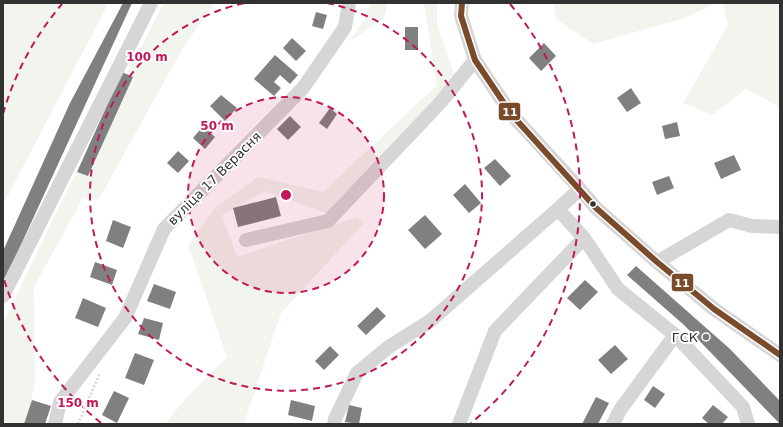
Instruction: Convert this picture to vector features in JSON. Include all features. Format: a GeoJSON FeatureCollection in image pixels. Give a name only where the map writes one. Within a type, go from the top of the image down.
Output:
{"type":"FeatureCollection","features":[{"type":"Feature","properties":{"kind":"street"},"geometry":{"type":"LineString","coordinates":[[3,296],[151,3]]}},
{"type":"Feature","properties":{"kind":"street","name":"вуліца 17 Верасня"},"geometry":{"type":"LineString","coordinates":[[55,424],[60,402],[125,318],[164,229],[303,88],[345,28],[349,3]]}},
{"type":"Feature","properties":{"kind":"street"},"geometry":{"type":"LineString","coordinates":[[462,3],[461,16],[475,60],[512,115],[596,208],[657,262],[714,309],[780,354]]}},
{"type":"Feature","properties":{"kind":"street"},"geometry":{"type":"LineString","coordinates":[[246,240],[328,221],[440,103],[475,60]]}},
{"type":"Feature","properties":{"kind":"street"},"geometry":{"type":"LineString","coordinates":[[334,424],[357,373],[390,346],[430,321],[580,190]]}},
{"type":"Feature","properties":{"kind":"street"},"geometry":{"type":"LineString","coordinates":[[558,208],[584,238],[618,289],[675,335],[743,407],[748,424]]}},
{"type":"Feature","properties":{"kind":"street"},"geometry":{"type":"LineString","coordinates":[[657,262],[729,220],[752,226],[780,227]]}},
{"type":"Feature","properties":{"kind":"street"},"geometry":{"type":"LineString","coordinates":[[459,424],[495,331],[584,238]]}},
{"type":"Feature","properties":{"kind":"street"},"geometry":{"type":"LineString","coordinates":[[613,424],[620,410],[675,335]]}},
{"type":"Feature","properties":{"kind":"path"},"geometry":{"type":"LineString","coordinates":[[78,424],[101,372]]}},
{"type":"Feature","properties":{"kind":"shaded area"},"geometry":{"type":"Polygon","coordinates":[[[3,3],[105,3],[107,6],[3,205],[3,3]]]}},
{"type":"Feature","properties":{"kind":"shaded area"},"geometry":{"type":"Polygon","coordinates":[[[165,3],[215,3],[184,46],[99,199],[83,198],[34,287],[35,382],[26,424],[3,424],[3,324],[59,207],[161,8],[165,3]]]}},
{"type":"Feature","properties":{"kind":"shaded area"},"geometry":{"type":"Polygon","coordinates":[[[370,3],[388,3],[384,18],[349,42],[366,17],[370,3]]]}},
{"type":"Feature","properties":{"kind":"shaded area"},"geometry":{"type":"Polygon","coordinates":[[[424,3],[437,3],[437,24],[455,77],[326,213],[265,191],[222,215],[237,257],[356,217],[364,223],[281,313],[244,424],[165,424],[187,397],[227,357],[188,245],[216,207],[258,177],[323,192],[437,85],[424,3]]]}},
{"type":"Feature","properties":{"kind":"shaded area"},"geometry":{"type":"Polygon","coordinates":[[[554,3],[717,3],[685,18],[593,44],[556,19],[554,3]]]}},
{"type":"Feature","properties":{"kind":"shaded area"},"geometry":{"type":"Polygon","coordinates":[[[723,3],[780,3],[780,107],[746,89],[712,115],[683,103],[728,25],[723,3]]]}},
{"type":"Feature","properties":{"kind":"building"},"geometry":{"type":"Polygon","coordinates":[[[123,3],[132,3],[3,284],[3,251],[70,103],[123,3]]]}},
{"type":"Feature","properties":{"kind":"building"},"geometry":{"type":"Polygon","coordinates":[[[316,12],[327,15],[323,29],[312,26],[316,12]]]}},
{"type":"Feature","properties":{"kind":"building"},"geometry":{"type":"Polygon","coordinates":[[[405,27],[418,27],[418,50],[405,50],[405,27]]]}},
{"type":"Feature","properties":{"kind":"building"},"geometry":{"type":"Polygon","coordinates":[[[292,38],[306,51],[296,61],[283,48],[292,38]]]}},
{"type":"Feature","properties":{"kind":"building"},"geometry":{"type":"Polygon","coordinates":[[[544,43],[556,56],[541,71],[529,58],[544,43]]]}},
{"type":"Feature","properties":{"kind":"building"},"geometry":{"type":"Polygon","coordinates":[[[275,55],[298,75],[290,84],[280,75],[274,82],[281,88],[274,96],[254,79],[275,55]]]}},
{"type":"Feature","properties":{"kind":"building"},"geometry":{"type":"Polygon","coordinates":[[[122,72],[133,77],[88,176],[77,172],[122,72]]]}},
{"type":"Feature","properties":{"kind":"building"},"geometry":{"type":"Polygon","coordinates":[[[631,88],[641,103],[627,112],[617,98],[631,88]]]}},
{"type":"Feature","properties":{"kind":"building"},"geometry":{"type":"Polygon","coordinates":[[[221,95],[237,108],[225,121],[210,106],[221,95]]]}},
{"type":"Feature","properties":{"kind":"building"},"geometry":{"type":"Polygon","coordinates":[[[330,108],[337,114],[327,129],[319,123],[330,108]]]}},
{"type":"Feature","properties":{"kind":"building"},"geometry":{"type":"Polygon","coordinates":[[[290,116],[301,127],[288,140],[277,129],[290,116]]]}},
{"type":"Feature","properties":{"kind":"building"},"geometry":{"type":"Polygon","coordinates":[[[677,122],[680,136],[665,139],[662,126],[677,122]]]}},
{"type":"Feature","properties":{"kind":"building"},"geometry":{"type":"Polygon","coordinates":[[[203,126],[215,137],[205,149],[193,138],[203,126]]]}},
{"type":"Feature","properties":{"kind":"building"},"geometry":{"type":"Polygon","coordinates":[[[178,151],[189,161],[178,173],[167,163],[178,151]]]}},
{"type":"Feature","properties":{"kind":"building"},"geometry":{"type":"Polygon","coordinates":[[[734,155],[741,170],[721,179],[714,163],[734,155]]]}},
{"type":"Feature","properties":{"kind":"building"},"geometry":{"type":"Polygon","coordinates":[[[495,159],[511,176],[500,186],[484,168],[495,159]]]}},
{"type":"Feature","properties":{"kind":"building"},"geometry":{"type":"Polygon","coordinates":[[[669,176],[674,188],[657,195],[652,182],[669,176]]]}},
{"type":"Feature","properties":{"kind":"building"},"geometry":{"type":"Polygon","coordinates":[[[465,184],[481,203],[469,213],[453,195],[465,184]]]}},
{"type":"Feature","properties":{"kind":"building"},"geometry":{"type":"Polygon","coordinates":[[[276,197],[281,216],[238,227],[233,208],[276,197]]]}},
{"type":"Feature","properties":{"kind":"building"},"geometry":{"type":"Polygon","coordinates":[[[425,215],[442,234],[425,249],[408,230],[425,215]]]}},
{"type":"Feature","properties":{"kind":"building"},"geometry":{"type":"Polygon","coordinates":[[[113,220],[131,227],[123,248],[106,241],[113,220]]]}},
{"type":"Feature","properties":{"kind":"building"},"geometry":{"type":"Polygon","coordinates":[[[95,262],[117,270],[112,285],[90,277],[95,262]]]}},
{"type":"Feature","properties":{"kind":"building","name":"ГСК"},"geometry":{"type":"Polygon","coordinates":[[[636,266],[730,349],[780,401],[780,424],[684,325],[627,275],[636,266]]]}},
{"type":"Feature","properties":{"kind":"building"},"geometry":{"type":"Polygon","coordinates":[[[585,280],[598,292],[580,310],[567,298],[585,280]]]}},
{"type":"Feature","properties":{"kind":"building"},"geometry":{"type":"Polygon","coordinates":[[[154,284],[176,292],[170,309],[147,301],[154,284]]]}},
{"type":"Feature","properties":{"kind":"building"},"geometry":{"type":"Polygon","coordinates":[[[83,298],[106,308],[98,327],[75,318],[83,298]]]}},
{"type":"Feature","properties":{"kind":"building"},"geometry":{"type":"Polygon","coordinates":[[[377,307],[386,316],[366,335],[357,326],[377,307]]]}},
{"type":"Feature","properties":{"kind":"building"},"geometry":{"type":"Polygon","coordinates":[[[144,318],[163,323],[159,340],[138,334],[144,318]]]}},
{"type":"Feature","properties":{"kind":"building"},"geometry":{"type":"Polygon","coordinates":[[[615,345],[628,359],[611,374],[598,360],[615,345]]]}},
{"type":"Feature","properties":{"kind":"building"},"geometry":{"type":"Polygon","coordinates":[[[330,346],[339,355],[324,370],[315,361],[330,346]]]}},
{"type":"Feature","properties":{"kind":"building"},"geometry":{"type":"Polygon","coordinates":[[[135,353],[154,360],[144,385],[125,378],[135,353]]]}},
{"type":"Feature","properties":{"kind":"building"},"geometry":{"type":"Polygon","coordinates":[[[653,386],[665,394],[655,408],[644,400],[653,386]]]}},
{"type":"Feature","properties":{"kind":"building"},"geometry":{"type":"Polygon","coordinates":[[[114,391],[129,398],[117,423],[102,415],[114,391]]]}},
{"type":"Feature","properties":{"kind":"building"},"geometry":{"type":"Polygon","coordinates":[[[596,397],[609,403],[598,424],[582,424],[596,397]]]}},
{"type":"Feature","properties":{"kind":"building"},"geometry":{"type":"Polygon","coordinates":[[[32,400],[51,406],[45,424],[24,424],[32,400]]]}},
{"type":"Feature","properties":{"kind":"building"},"geometry":{"type":"Polygon","coordinates":[[[291,400],[315,406],[312,421],[288,415],[291,400]]]}},
{"type":"Feature","properties":{"kind":"building"},"geometry":{"type":"Polygon","coordinates":[[[349,405],[362,408],[359,424],[345,422],[349,405]]]}},
{"type":"Feature","properties":{"kind":"building"},"geometry":{"type":"Polygon","coordinates":[[[713,405],[728,417],[722,424],[709,424],[702,418],[713,405]]]}},
{"type":"Feature","properties":{"kind":"transit line","name":"11"},"geometry":{"type":"LineString","coordinates":[[462,3],[461,16],[475,60],[512,115],[596,208],[657,262],[714,309],[780,355]]}},
{"type":"Feature","properties":{"kind":"place","name":"ГСК"},"geometry":{"type":"Point","coordinates":[706,337]}}]}
